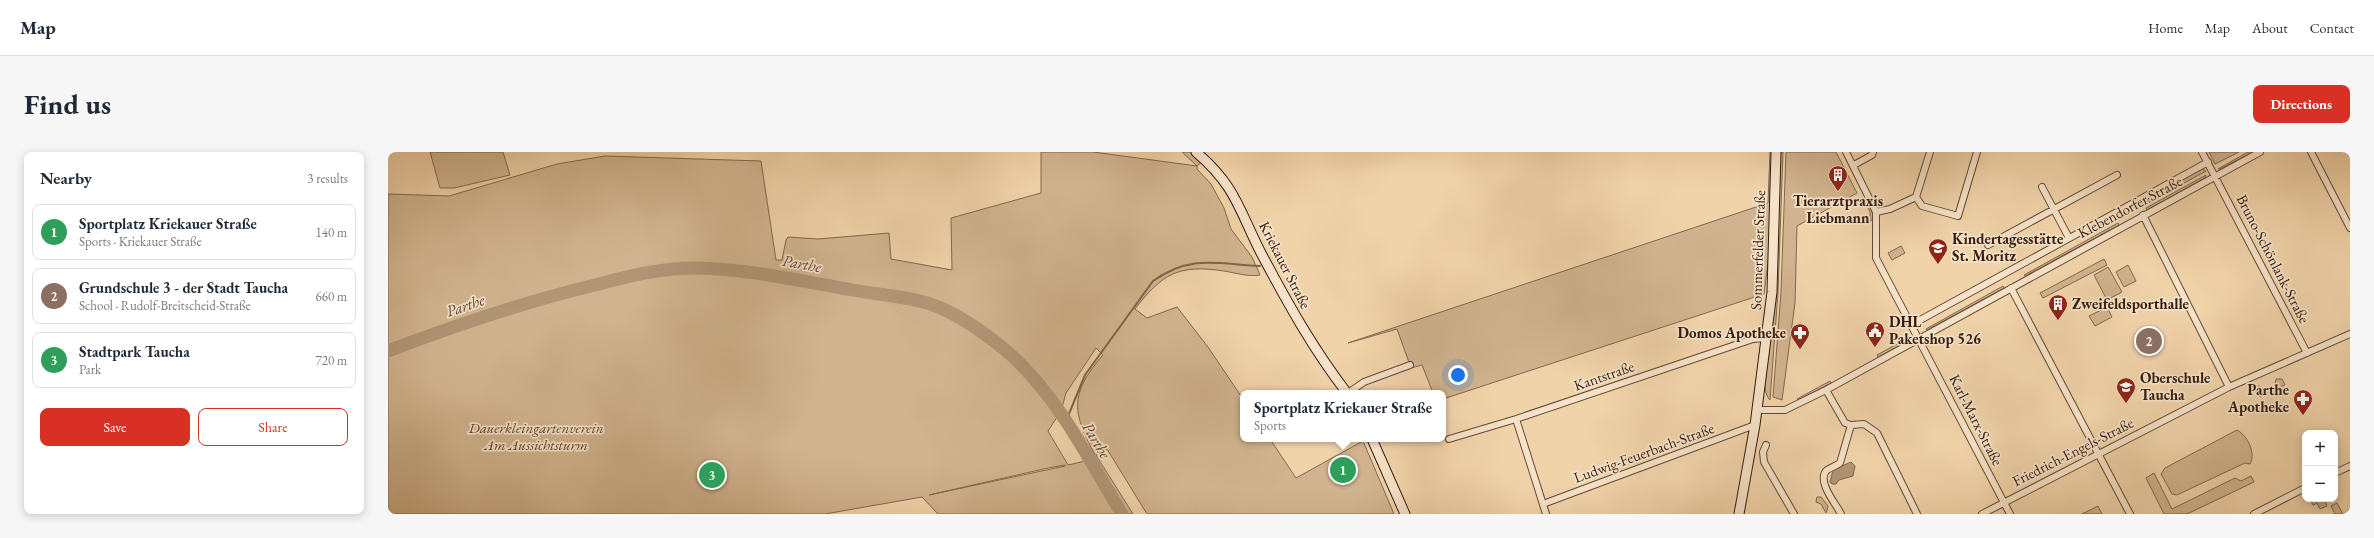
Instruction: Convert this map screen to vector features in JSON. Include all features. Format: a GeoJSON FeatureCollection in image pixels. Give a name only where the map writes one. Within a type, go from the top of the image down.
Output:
{"type":"FeatureCollection","features":[{"type":"Feature","properties":{"kind":"street","name":"Kriekauer Straße"},"geometry":{"type":"LineString","coordinates":[[1196,152],[1223,177],[1234,194],[1260,251],[1307,337],[1345,390]]}},
{"type":"Feature","properties":{"kind":"street","name":"Sommerfelder Straße"},"geometry":{"type":"LineString","coordinates":[[1739,514],[1755,425],[1772,292],[1776,152]]}},
{"type":"Feature","properties":{"kind":"street"},"geometry":{"type":"LineString","coordinates":[[1846,152],[1854,165],[1876,212],[1890,209],[1916,197],[1930,152]]}},
{"type":"Feature","properties":{"kind":"street"},"geometry":{"type":"LineString","coordinates":[[1854,165],[1872,155],[1873,152]]}},
{"type":"Feature","properties":{"kind":"street"},"geometry":{"type":"LineString","coordinates":[[1916,197],[1922,206],[1958,216],[1977,152]]}},
{"type":"Feature","properties":{"kind":"street","name":"Bruno-Schönlank-Straße"},"geometry":{"type":"LineString","coordinates":[[2202,152],[2216,176],[2307,353]]}},
{"type":"Feature","properties":{"kind":"street","name":"Klebendorfer Straße"},"geometry":{"type":"LineString","coordinates":[[1757,410],[1785,410],[1826,390],[2260,152]]}},
{"type":"Feature","properties":{"kind":"street"},"geometry":{"type":"LineString","coordinates":[[2311,152],[2350,228]]}},
{"type":"Feature","properties":{"kind":"street","name":"Klebendorfer Straße"},"geometry":{"type":"LineString","coordinates":[[1911,325],[2208,162]]}},
{"type":"Feature","properties":{"kind":"street"},"geometry":{"type":"LineString","coordinates":[[1988,245],[2117,175]]}},
{"type":"Feature","properties":{"kind":"street","name":"Klebendorfer Straße"},"geometry":{"type":"LineString","coordinates":[[2042,187],[2069,238]]}},
{"type":"Feature","properties":{"kind":"street","name":"Karl-Marx-Straße"},"geometry":{"type":"LineString","coordinates":[[1876,212],[1876,258],[2010,514]]}},
{"type":"Feature","properties":{"kind":"street"},"geometry":{"type":"LineString","coordinates":[[2143,215],[2229,387]]}},
{"type":"Feature","properties":{"kind":"street"},"geometry":{"type":"LineString","coordinates":[[2011,288],[2130,514]]}},
{"type":"Feature","properties":{"kind":"street","name":"Friedrich-Engels-Straße"},"geometry":{"type":"LineString","coordinates":[[1982,514],[2229,387],[2350,334]]}},
{"type":"Feature","properties":{"kind":"street","name":"Kantstraße"},"geometry":{"type":"LineString","coordinates":[[1450,439],[1516,419],[1753,339],[1767,338]]}},
{"type":"Feature","properties":{"kind":"street","name":"Kriekauer Straße"},"geometry":{"type":"LineString","coordinates":[[1352,390],[1364,382],[1410,365]]}},
{"type":"Feature","properties":{"kind":"street"},"geometry":{"type":"LineString","coordinates":[[1826,390],[1843,421],[1851,425],[1864,424],[1877,432],[1917,514]]}},
{"type":"Feature","properties":{"kind":"street"},"geometry":{"type":"LineString","coordinates":[[1516,419],[1546,514]]}},
{"type":"Feature","properties":{"kind":"street","name":"Ludwig-Feuerbach-Straße"},"geometry":{"type":"LineString","coordinates":[[1543,504],[1755,425]]}},
{"type":"Feature","properties":{"kind":"street"},"geometry":{"type":"LineString","coordinates":[[1842,514],[1825,487],[1824,478],[1828,470],[1840,463],[1851,425]]}},
{"type":"Feature","properties":{"kind":"street"},"geometry":{"type":"LineString","coordinates":[[1373,442],[1404,514]]}},
{"type":"Feature","properties":{"kind":"street"},"geometry":{"type":"LineString","coordinates":[[1766,446],[1763,454],[1764,462],[1794,514]]}},
{"type":"Feature","properties":{"kind":"street"},"geometry":{"type":"LineString","coordinates":[[2338,472],[2350,466]]}},
{"type":"Feature","properties":{"kind":"street"},"geometry":{"type":"LineString","coordinates":[[2254,514],[2302,490]]}},
{"type":"Feature","properties":{"kind":"green space"},"geometry":{"type":"Polygon","coordinates":[[[430,152],[503,152],[510,175],[454,188],[440,188],[430,152]]]}},
{"type":"Feature","properties":{"kind":"green space","name":"Dauerkleingartenverein Am Aussichtsturm"},"geometry":{"type":"Polygon","coordinates":[[[1041,152],[1093,152],[1197,166],[1197,169],[1211,184],[1224,208],[1231,229],[1252,257],[1260,275],[1247,275],[1208,269],[1183,271],[1172,274],[1154,287],[1135,309],[1147,318],[1177,307],[1208,347],[1240,395],[1240,442],[1272,442],[1296,478],[1363,442],[1394,514],[1147,514],[1107,449],[1096,455],[1133,514],[938,514],[922,497],[825,514],[388,514],[388,194],[449,196],[557,164],[605,156],[761,161],[776,260],[782,260],[788,237],[818,239],[889,233],[891,259],[952,270],[951,218],[1041,193],[1041,152]],[[1096,348],[1066,393],[1061,411],[1048,431],[1068,465],[1081,462],[1095,455],[1087,440],[1078,415],[1078,404],[1079,392],[1084,381],[1103,355],[1096,348]],[[1065,466],[1048,468],[929,495],[1065,466]]]}},
{"type":"Feature","properties":{"kind":"green space"},"geometry":{"type":"Polygon","coordinates":[[[1182,152],[1191,152],[1203,161],[1197,166],[1182,152]]]}},
{"type":"Feature","properties":{"kind":"green space"},"geometry":{"type":"Polygon","coordinates":[[[1770,152],[1773,152],[1770,247],[1764,294],[1446,398],[1446,390],[1432,390],[1422,365],[1411,368],[1397,329],[1348,343],[1768,203],[1770,152]]]}},
{"type":"Feature","properties":{"kind":"green space"},"geometry":{"type":"Polygon","coordinates":[[[1779,152],[1783,152],[1778,292],[1770,400],[1765,390],[1765,376],[1769,350],[1773,301],[1779,152]]]}},
{"type":"Feature","properties":{"kind":"green space"},"geometry":{"type":"Polygon","coordinates":[[[1786,152],[1836,152],[1857,193],[1797,226],[1795,303],[1782,400],[1773,397],[1781,292],[1786,152]]]}},
{"type":"Feature","properties":{"kind":"green space"},"geometry":{"type":"Polygon","coordinates":[[[2209,152],[2239,152],[2215,164],[2209,152]]]}},
{"type":"Feature","properties":{"kind":"green space"},"geometry":{"type":"Polygon","coordinates":[[[2248,152],[2253,152],[2218,169],[2248,152]]]}},
{"type":"Feature","properties":{"kind":"green space"},"geometry":{"type":"Polygon","coordinates":[[[2201,168],[2206,171],[2139,208],[2137,203],[2144,201],[2201,168]]]}},
{"type":"Feature","properties":{"kind":"green space"},"geometry":{"type":"Polygon","coordinates":[[[2206,175],[2205,178],[2147,210],[2146,208],[2206,175]]]}},
{"type":"Feature","properties":{"kind":"green space"},"geometry":{"type":"Polygon","coordinates":[[[1866,196],[1874,217],[1870,222],[1870,212],[1864,198],[1866,196]]]}},
{"type":"Feature","properties":{"kind":"green space"},"geometry":{"type":"Polygon","coordinates":[[[2118,223],[2119,225],[2025,276],[2024,275],[2118,223]]]}},
{"type":"Feature","properties":{"kind":"green space"},"geometry":{"type":"Polygon","coordinates":[[[1901,246],[1905,253],[1892,260],[1888,253],[1901,246]]]}},
{"type":"Feature","properties":{"kind":"green space"},"geometry":{"type":"Polygon","coordinates":[[[2104,259],[2107,265],[2043,298],[2040,293],[2104,259]]]}},
{"type":"Feature","properties":{"kind":"green space"},"geometry":{"type":"Polygon","coordinates":[[[2128,265],[2136,281],[2124,287],[2116,272],[2128,265]]]}},
{"type":"Feature","properties":{"kind":"green space"},"geometry":{"type":"Polygon","coordinates":[[[2108,267],[2122,292],[2107,300],[2094,275],[2108,267]]]}},
{"type":"Feature","properties":{"kind":"green space"},"geometry":{"type":"Polygon","coordinates":[[[2003,286],[2004,288],[1927,330],[1926,329],[2003,286]]]}},
{"type":"Feature","properties":{"kind":"green space"},"geometry":{"type":"Polygon","coordinates":[[[2107,307],[2112,317],[2095,326],[2089,316],[2107,307]]]}},
{"type":"Feature","properties":{"kind":"green space"},"geometry":{"type":"Polygon","coordinates":[[[1908,338],[1908,341],[1878,357],[1877,355],[1908,338]]]}},
{"type":"Feature","properties":{"kind":"green space"},"geometry":{"type":"Polygon","coordinates":[[[2276,379],[2282,379],[2285,385],[2274,390],[2276,379]]]}},
{"type":"Feature","properties":{"kind":"green space"},"geometry":{"type":"Polygon","coordinates":[[[1830,381],[1831,383],[1798,400],[1797,399],[1830,381]]]}},
{"type":"Feature","properties":{"kind":"green space"},"geometry":{"type":"Polygon","coordinates":[[[2259,386],[2270,392],[2260,397],[2253,387],[2259,386]]]}},
{"type":"Feature","properties":{"kind":"green space"},"geometry":{"type":"Polygon","coordinates":[[[2237,430],[2245,436],[2250,445],[2252,460],[2250,464],[2245,463],[2177,495],[2172,494],[2161,474],[2165,468],[2237,430]]]}},
{"type":"Feature","properties":{"kind":"green space"},"geometry":{"type":"Polygon","coordinates":[[[2154,473],[2172,509],[2235,478],[2241,481],[2251,476],[2254,482],[2187,514],[2164,514],[2146,478],[2154,473]]]}},
{"type":"Feature","properties":{"kind":"green space"},"geometry":{"type":"Polygon","coordinates":[[[1817,497],[1821,497],[1828,506],[1826,513],[1821,504],[1816,502],[1817,497]]]}},
{"type":"Feature","properties":{"kind":"green space"},"geometry":{"type":"Polygon","coordinates":[[[2312,502],[2325,502],[2327,506],[2320,509],[2317,503],[2313,505],[2312,502]]]}},
{"type":"Feature","properties":{"kind":"green space"},"geometry":{"type":"Polygon","coordinates":[[[2337,503],[2343,514],[2335,514],[2331,506],[2337,503]]]}},
{"type":"Feature","properties":{"kind":"green space"},"geometry":{"type":"Polygon","coordinates":[[[2098,506],[2102,514],[2082,514],[2098,506]]]}},
{"type":"Feature","properties":{"kind":"shaded area"},"geometry":{"type":"Polygon","coordinates":[[[1851,462],[1855,466],[1853,476],[1839,480],[1836,484],[1832,484],[1830,482],[1833,470],[1851,462]]]}},
{"type":"Feature","properties":{"kind":"waterway"},"geometry":{"type":"LineString","coordinates":[[1066,421],[1085,375],[1153,281],[1180,267],[1192,264],[1217,263],[1260,266]]}},
{"type":"Feature","properties":{"kind":"waterway","name":"Parthe"},"geometry":{"type":"LineString","coordinates":[[388,351],[516,306],[632,276],[670,269],[695,268],[734,270],[920,301],[952,313],[986,335],[1010,354],[1027,371],[1058,409],[1072,430],[1122,514]]}},
{"type":"Feature","properties":{"kind":"place","name":"Tierarztpraxis Liebmann"},"geometry":{"type":"Point","coordinates":[1838,192]}},
{"type":"Feature","properties":{"kind":"place","name":"Kindertagesstätte St. Moritz"},"geometry":{"type":"Point","coordinates":[1938,265]}},
{"type":"Feature","properties":{"kind":"place","name":"Zweifeldsporthalle"},"geometry":{"type":"Point","coordinates":[2058,321]}},
{"type":"Feature","properties":{"kind":"place","name":"Grundschule 3 - der Stadt Taucha"},"geometry":{"type":"Point","coordinates":[2149,341]}},
{"type":"Feature","properties":{"kind":"place","name":"DHL Paketshop 526"},"geometry":{"type":"Point","coordinates":[1875,348]}},
{"type":"Feature","properties":{"kind":"place","name":"Domos Apotheke"},"geometry":{"type":"Point","coordinates":[1800,350]}},
{"type":"Feature","properties":{"kind":"place","name":"Oberschule Taucha"},"geometry":{"type":"Point","coordinates":[2126,404]}},
{"type":"Feature","properties":{"kind":"place","name":"Parthe Apotheke"},"geometry":{"type":"Point","coordinates":[2303,416]}},
{"type":"Feature","properties":{"kind":"place","name":"Sportplatz Kriekauer Straße"},"geometry":{"type":"Point","coordinates":[1343,470]}},
{"type":"Feature","properties":{"kind":"place","name":"Stadtpark Taucha"},"geometry":{"type":"Point","coordinates":[712,475]}}]}
